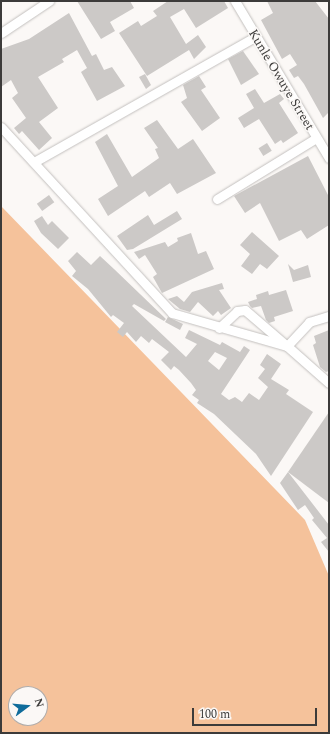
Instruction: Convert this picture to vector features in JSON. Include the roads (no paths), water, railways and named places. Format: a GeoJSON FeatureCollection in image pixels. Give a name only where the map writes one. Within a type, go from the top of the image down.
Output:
{"type":"FeatureCollection","features":[{"type":"Feature","properties":{"kind":"street"},"geometry":{"type":"LineString","coordinates":[[1,33],[49,1]]}},
{"type":"Feature","properties":{"kind":"street","name":"Kunle Owuye Street"},"geometry":{"type":"LineString","coordinates":[[235,1],[255,37],[329,158]]}},
{"type":"Feature","properties":{"kind":"street"},"geometry":{"type":"LineString","coordinates":[[34,162],[255,37]]}},
{"type":"Feature","properties":{"kind":"street"},"geometry":{"type":"LineString","coordinates":[[1,127],[172,313],[219,328],[287,346]]}},
{"type":"Feature","properties":{"kind":"street"},"geometry":{"type":"LineString","coordinates":[[217,199],[316,138]]}},
{"type":"Feature","properties":{"kind":"street"},"geometry":{"type":"LineString","coordinates":[[219,328],[237,311],[245,310],[329,383]]}},
{"type":"Feature","properties":{"kind":"street"},"geometry":{"type":"LineString","coordinates":[[287,346],[308,322],[329,316]]}}]}
